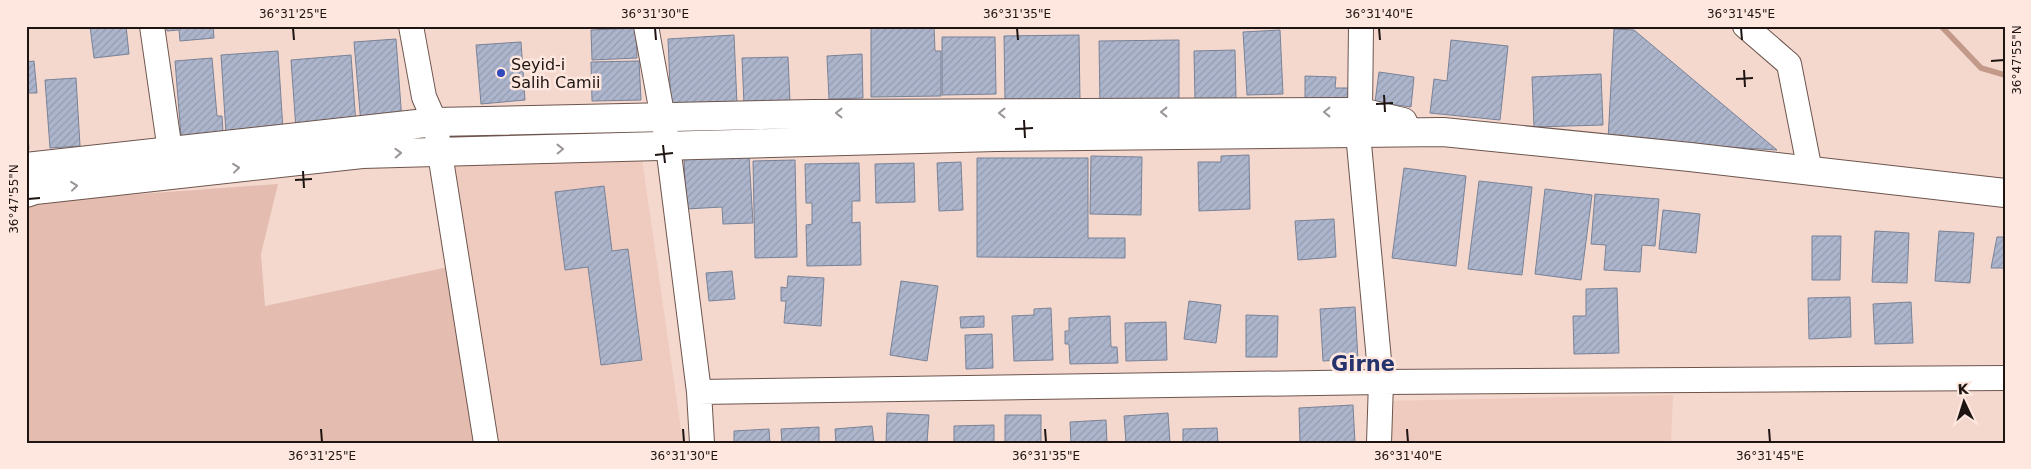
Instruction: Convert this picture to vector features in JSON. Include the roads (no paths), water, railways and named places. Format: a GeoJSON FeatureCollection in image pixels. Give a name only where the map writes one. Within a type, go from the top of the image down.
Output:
{"type":"FeatureCollection","features":[{"type":"Feature","properties":{"kind":"street"},"geometry":{"type":"LineString","coordinates":[[152,26],[175,163]]}},
{"type":"Feature","properties":{"kind":"street"},"geometry":{"type":"LineString","coordinates":[[411,26],[424,97],[435,122],[486,443]]}},
{"type":"Feature","properties":{"kind":"street"},"geometry":{"type":"LineString","coordinates":[[646,26],[668,146],[699,392],[702,443]]}},
{"type":"Feature","properties":{"kind":"street"},"geometry":{"type":"LineString","coordinates":[[1362,26],[1359,122],[1380,382],[1379,443]]}},
{"type":"Feature","properties":{"kind":"street"},"geometry":{"type":"LineString","coordinates":[[1744,26],[1789,64],[1810,170]]}},
{"type":"Feature","properties":{"kind":"street"},"geometry":{"type":"LineString","coordinates":[[26,193],[175,163],[435,122],[822,114],[1359,122],[1810,170],[2005,193]]}},
{"type":"Feature","properties":{"kind":"street"},"geometry":{"type":"LineString","coordinates":[[26,167],[175,163],[362,154],[996,137],[1359,122]]}},
{"type":"Feature","properties":{"kind":"street"},"geometry":{"type":"LineString","coordinates":[[699,392],[1380,382],[2005,378]]}},
{"type":"Feature","properties":{"kind":"waterway"},"geometry":{"type":"LineString","coordinates":[[1941,26],[1981,68],[2005,75]]}},
{"type":"Feature","properties":{"kind":"place","name":"Seyid-i Salih Camii"},"geometry":{"type":"Point","coordinates":[501,73]}},
{"type":"Feature","properties":{"kind":"district","name":"Girne"},"geometry":{"type":"Point","coordinates":[1363,364]}}]}
